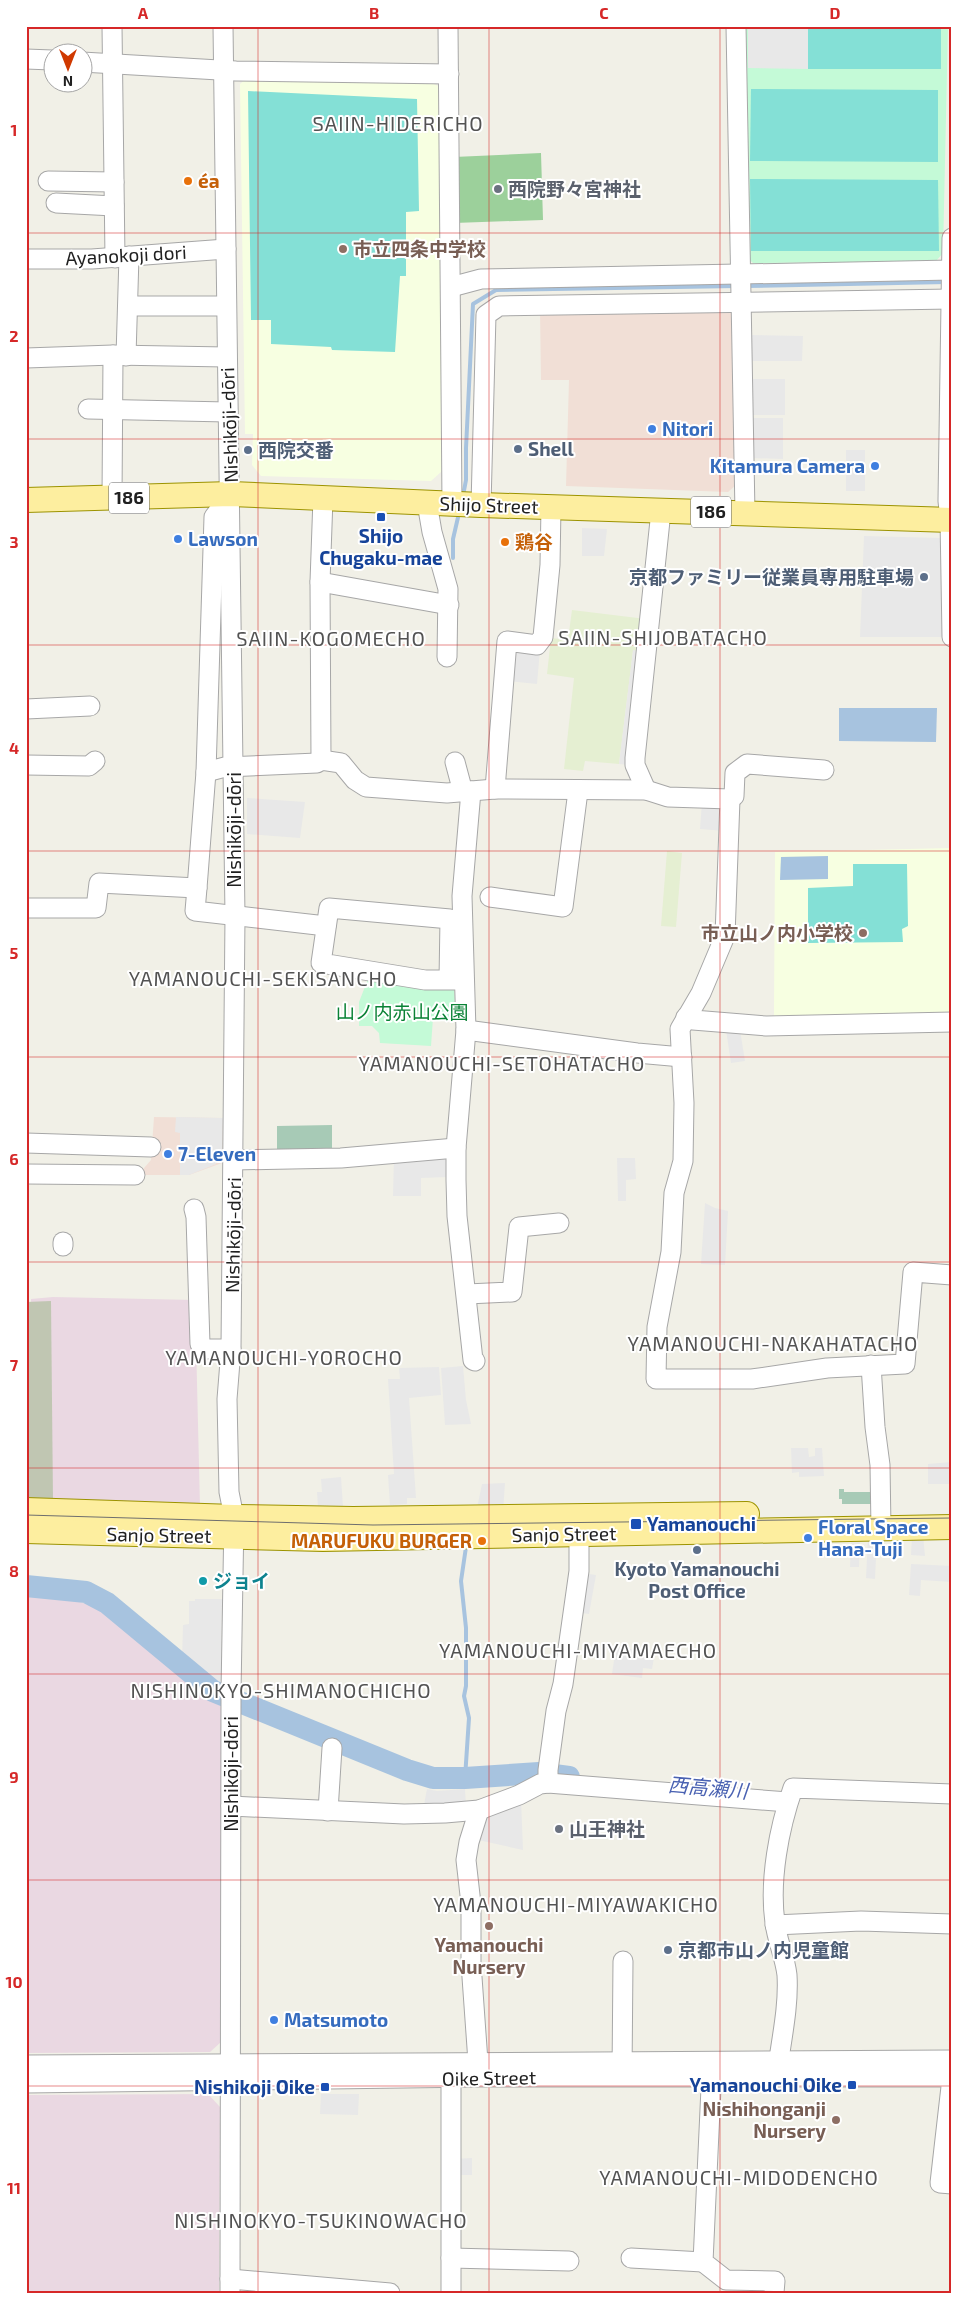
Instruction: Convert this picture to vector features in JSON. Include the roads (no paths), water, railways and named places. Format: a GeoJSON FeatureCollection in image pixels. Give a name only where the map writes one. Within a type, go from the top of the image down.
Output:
{"type":"FeatureCollection","features":[{"type":"Feature","properties":{"kind":"main road","name":"Shijo Street"},"geometry":{"type":"LineString","coordinates":[[26,500],[112,499],[231,494],[427,503],[951,520]]}},
{"type":"Feature","properties":{"kind":"main road","name":"Sanjo Street"},"geometry":{"type":"LineString","coordinates":[[26,1510],[234,1527],[323,1539],[579,1533],[881,1520],[952,1511]]}},
{"type":"Feature","properties":{"kind":"main road","name":"Sanjo Street"},"geometry":{"type":"LineString","coordinates":[[26,1530],[234,1527],[353,1519],[881,1520],[952,1527]]}},
{"type":"Feature","properties":{"kind":"street"},"geometry":{"type":"LineString","coordinates":[[112,26],[114,206],[128,306],[113,409],[112,499]]}},
{"type":"Feature","properties":{"kind":"street","name":"Nishikōji-dōri"},"geometry":{"type":"LineString","coordinates":[[223,26],[226,357],[231,494],[235,916],[231,1349],[227,1399],[229,1492],[234,1527],[231,1700],[230,2286]]}},
{"type":"Feature","properties":{"kind":"street"},"geometry":{"type":"LineString","coordinates":[[448,26],[451,287],[465,504]]}},
{"type":"Feature","properties":{"kind":"street"},"geometry":{"type":"LineString","coordinates":[[736,26],[745,513]]}},
{"type":"Feature","properties":{"kind":"street"},"geometry":{"type":"LineString","coordinates":[[26,59],[42,60]]}},
{"type":"Feature","properties":{"kind":"street"},"geometry":{"type":"LineString","coordinates":[[92,62],[223,69],[449,74]]}},
{"type":"Feature","properties":{"kind":"street"},"geometry":{"type":"LineString","coordinates":[[48,181],[114,182]]}},
{"type":"Feature","properties":{"kind":"street"},"geometry":{"type":"LineString","coordinates":[[56,203],[114,206]]}},
{"type":"Feature","properties":{"kind":"street"},"geometry":{"type":"LineString","coordinates":[[952,238],[948,501],[951,520],[952,636]]}},
{"type":"Feature","properties":{"kind":"street","name":"Ayanokoji dori"},"geometry":{"type":"LineString","coordinates":[[26,259],[122,257],[226,249]]}},
{"type":"Feature","properties":{"kind":"street"},"geometry":{"type":"LineString","coordinates":[[451,287],[481,279],[952,270]]}},
{"type":"Feature","properties":{"kind":"street"},"geometry":{"type":"LineString","coordinates":[[465,504],[486,315],[499,306],[951,299]]}},
{"type":"Feature","properties":{"kind":"street"},"geometry":{"type":"LineString","coordinates":[[128,306],[226,306]]}},
{"type":"Feature","properties":{"kind":"street"},"geometry":{"type":"LineString","coordinates":[[26,358],[120,355],[226,357]]}},
{"type":"Feature","properties":{"kind":"street"},"geometry":{"type":"LineString","coordinates":[[88,409],[227,412]]}},
{"type":"Feature","properties":{"kind":"street"},"geometry":{"type":"LineString","coordinates":[[231,494],[214,517],[206,772],[195,911],[326,926]]}},
{"type":"Feature","properties":{"kind":"street"},"geometry":{"type":"LineString","coordinates":[[321,760],[320,582],[323,498]]}},
{"type":"Feature","properties":{"kind":"street"},"geometry":{"type":"LineString","coordinates":[[427,503],[432,532],[447,580],[449,605],[447,657]]}},
{"type":"Feature","properties":{"kind":"street"},"geometry":{"type":"LineString","coordinates":[[495,789],[506,641],[537,644],[543,636],[550,565],[551,507]]}},
{"type":"Feature","properties":{"kind":"street"},"geometry":{"type":"LineString","coordinates":[[646,790],[635,765],[635,758],[661,511]]}},
{"type":"Feature","properties":{"kind":"street"},"geometry":{"type":"LineString","coordinates":[[320,582],[449,605]]}},
{"type":"Feature","properties":{"kind":"street"},"geometry":{"type":"LineString","coordinates":[[26,709],[90,706]]}},
{"type":"Feature","properties":{"kind":"street"},"geometry":{"type":"LineString","coordinates":[[206,772],[234,767],[317,763],[321,760],[341,763],[355,780],[366,787],[467,791],[495,789],[646,790],[668,798],[730,798],[734,796],[735,773],[747,764],[824,770]]}},
{"type":"Feature","properties":{"kind":"street"},"geometry":{"type":"LineString","coordinates":[[26,765],[89,766],[95,761]]}},
{"type":"Feature","properties":{"kind":"street"},"geometry":{"type":"LineString","coordinates":[[455,762],[467,791],[456,980]]}},
{"type":"Feature","properties":{"kind":"street"},"geometry":{"type":"LineString","coordinates":[[490,897],[563,906],[578,791]]}},
{"type":"Feature","properties":{"kind":"street"},"geometry":{"type":"LineString","coordinates":[[730,798],[725,936],[701,993],[680,1029],[684,1120],[682,1161],[674,1193],[671,1252],[657,1327],[656,1379],[752,1379],[827,1368],[905,1364],[913,1272],[952,1274]]}},
{"type":"Feature","properties":{"kind":"street"},"geometry":{"type":"LineString","coordinates":[[26,908],[96,908],[99,883],[197,888]]}},
{"type":"Feature","properties":{"kind":"street"},"geometry":{"type":"LineString","coordinates":[[456,980],[425,980],[321,963],[329,908],[450,919],[456,980],[466,1003],[466,1030],[456,1148],[457,1216],[467,1294],[472,1360],[475,1361]]}},
{"type":"Feature","properties":{"kind":"street"},"geometry":{"type":"LineString","coordinates":[[686,1017],[693,1020],[741,1025],[952,1022]]}},
{"type":"Feature","properties":{"kind":"street"},"geometry":{"type":"LineString","coordinates":[[466,1030],[637,1053],[682,1057]]}},
{"type":"Feature","properties":{"kind":"street"},"geometry":{"type":"LineString","coordinates":[[26,1144],[151,1147]]}},
{"type":"Feature","properties":{"kind":"street"},"geometry":{"type":"LineString","coordinates":[[234,1160],[341,1158],[456,1148]]}},
{"type":"Feature","properties":{"kind":"street"},"geometry":{"type":"LineString","coordinates":[[26,1174],[135,1176]]}},
{"type":"Feature","properties":{"kind":"street"},"geometry":{"type":"LineString","coordinates":[[194,1209],[196,1218],[200,1344],[204,1349],[231,1349]]}},
{"type":"Feature","properties":{"kind":"street"},"geometry":{"type":"LineString","coordinates":[[467,1294],[512,1292],[519,1226],[559,1223]]}},
{"type":"Feature","properties":{"kind":"street"},"geometry":{"type":"LineString","coordinates":[[871,1365],[875,1427],[880,1465],[881,1520]]}},
{"type":"Feature","properties":{"kind":"street"},"geometry":{"type":"LineString","coordinates":[[231,1806],[428,1814],[479,1810],[519,1796],[540,1784],[548,1777],[556,1711],[564,1684],[579,1571],[579,1533]]}},
{"type":"Feature","properties":{"kind":"street"},"geometry":{"type":"LineString","coordinates":[[328,1811],[332,1748]]}},
{"type":"Feature","properties":{"kind":"street"},"geometry":{"type":"LineString","coordinates":[[548,1777],[790,1798]]}},
{"type":"Feature","properties":{"kind":"street"},"geometry":{"type":"LineString","coordinates":[[777,2070],[786,2004],[787,1975],[775,1925],[772,1888],[793,1788],[952,1794]]}},
{"type":"Feature","properties":{"kind":"street"},"geometry":{"type":"LineString","coordinates":[[479,1810],[469,1842],[466,1860],[471,1904],[472,1963],[479,2070]]}},
{"type":"Feature","properties":{"kind":"street"},"geometry":{"type":"LineString","coordinates":[[775,1925],[861,1920],[952,1924]]}},
{"type":"Feature","properties":{"kind":"street"},"geometry":{"type":"LineString","coordinates":[[622,2070],[623,1961]]}},
{"type":"Feature","properties":{"kind":"street","name":"Oike Street"},"geometry":{"type":"LineString","coordinates":[[777,2070],[952,2060]]}},
{"type":"Feature","properties":{"kind":"street","name":"Oike Street"},"geometry":{"type":"LineString","coordinates":[[26,2065],[231,2073]]}},
{"type":"Feature","properties":{"kind":"street","name":"Oike Street"},"geometry":{"type":"LineString","coordinates":[[26,2083],[231,2073],[479,2070],[777,2070],[952,2077]]}},
{"type":"Feature","properties":{"kind":"street"},"geometry":{"type":"LineString","coordinates":[[703,2262],[712,2070]]}},
{"type":"Feature","properties":{"kind":"street"},"geometry":{"type":"LineString","coordinates":[[451,2071],[451,2293]]}},
{"type":"Feature","properties":{"kind":"street"},"geometry":{"type":"LineString","coordinates":[[952,2077],[940,2183],[952,2184]]}},
{"type":"Feature","properties":{"kind":"street"},"geometry":{"type":"LineString","coordinates":[[451,2258],[569,2261]]}},
{"type":"Feature","properties":{"kind":"street"},"geometry":{"type":"LineString","coordinates":[[631,2258],[703,2262],[726,2286],[775,2281],[774,2293]]}},
{"type":"Feature","properties":{"kind":"street"},"geometry":{"type":"LineString","coordinates":[[230,2286],[390,2293]]}},
{"type":"Feature","properties":{"kind":"waterway"},"geometry":{"type":"LineString","coordinates":[[746,286],[947,282]]}},
{"type":"Feature","properties":{"kind":"waterway"},"geometry":{"type":"LineString","coordinates":[[463,496],[466,480],[473,304],[496,290],[737,286]]}},
{"type":"Feature","properties":{"kind":"waterway"},"geometry":{"type":"LineString","coordinates":[[453,558],[453,539],[459,513]]}},
{"type":"Feature","properties":{"kind":"waterway"},"geometry":{"type":"LineString","coordinates":[[465,1778],[469,1718],[464,1696],[466,1686],[466,1628],[461,1581],[466,1547]]}},
{"type":"Feature","properties":{"kind":"waterway"},"geometry":{"type":"LineString","coordinates":[[26,1586],[86,1592],[107,1603],[213,1691],[407,1770],[433,1778],[465,1778],[539,1773],[569,1777]]}},
{"type":"Feature","properties":{"kind":"tram line"},"geometry":{"type":"LineString","coordinates":[[26,1515],[373,1525],[952,1518]]}},
{"type":"Feature","properties":{"kind":"place","name":"éa"},"geometry":{"type":"Point","coordinates":[188,181]}},
{"type":"Feature","properties":{"kind":"place","name":"西院野々宮神社"},"geometry":{"type":"Point","coordinates":[498,189]}},
{"type":"Feature","properties":{"kind":"place","name":"市立四条中学校"},"geometry":{"type":"Point","coordinates":[343,249]}},
{"type":"Feature","properties":{"kind":"place","name":"Nitori"},"geometry":{"type":"Point","coordinates":[652,429]}},
{"type":"Feature","properties":{"kind":"place","name":"Shell"},"geometry":{"type":"Point","coordinates":[518,449]}},
{"type":"Feature","properties":{"kind":"place","name":"西院交番"},"geometry":{"type":"Point","coordinates":[248,450]}},
{"type":"Feature","properties":{"kind":"place","name":"Kitamura Camera"},"geometry":{"type":"Point","coordinates":[875,466]}},
{"type":"Feature","properties":{"kind":"place","name":"Shijo Chugaku-mae"},"geometry":{"type":"Point","coordinates":[381,517]}},
{"type":"Feature","properties":{"kind":"place","name":"Lawson"},"geometry":{"type":"Point","coordinates":[178,539]}},
{"type":"Feature","properties":{"kind":"place","name":"鶏谷"},"geometry":{"type":"Point","coordinates":[505,542]}},
{"type":"Feature","properties":{"kind":"place","name":"京都ファミリー従業員専用駐車場"},"geometry":{"type":"Point","coordinates":[924,577]}},
{"type":"Feature","properties":{"kind":"place","name":"市立山ノ内小学校"},"geometry":{"type":"Point","coordinates":[863,933]}},
{"type":"Feature","properties":{"kind":"place","name":"7-Eleven"},"geometry":{"type":"Point","coordinates":[168,1154]}},
{"type":"Feature","properties":{"kind":"place","name":"Yamanouchi"},"geometry":{"type":"Point","coordinates":[636,1524]}},
{"type":"Feature","properties":{"kind":"place","name":"Floral Space Hana-Tuji"},"geometry":{"type":"Point","coordinates":[808,1538]}},
{"type":"Feature","properties":{"kind":"place","name":"MARUFUKU BURGER"},"geometry":{"type":"Point","coordinates":[482,1541]}},
{"type":"Feature","properties":{"kind":"place","name":"Kyoto Yamanouchi Post Office"},"geometry":{"type":"Point","coordinates":[697,1550]}},
{"type":"Feature","properties":{"kind":"place","name":"ジョイ"},"geometry":{"type":"Point","coordinates":[203,1581]}},
{"type":"Feature","properties":{"kind":"place","name":"山王神社"},"geometry":{"type":"Point","coordinates":[559,1829]}},
{"type":"Feature","properties":{"kind":"place","name":"Yamanouchi Nursery"},"geometry":{"type":"Point","coordinates":[489,1926]}},
{"type":"Feature","properties":{"kind":"place","name":"京都市山ノ内児童館"},"geometry":{"type":"Point","coordinates":[668,1950]}},
{"type":"Feature","properties":{"kind":"place","name":"Matsumoto"},"geometry":{"type":"Point","coordinates":[274,2020]}},
{"type":"Feature","properties":{"kind":"place","name":"Yamanouchi Oike"},"geometry":{"type":"Point","coordinates":[852,2085]}},
{"type":"Feature","properties":{"kind":"place","name":"Nishikoji Oike"},"geometry":{"type":"Point","coordinates":[325,2087]}},
{"type":"Feature","properties":{"kind":"place","name":"Nishihonganji Nursery"},"geometry":{"type":"Point","coordinates":[836,2120]}},
{"type":"Feature","properties":{"kind":"district","name":"SAIIN-HIDERICHO"},"geometry":{"type":"Point","coordinates":[398,124]}},
{"type":"Feature","properties":{"kind":"district","name":"SAIIN-SHIJOBATACHO"},"geometry":{"type":"Point","coordinates":[663,638]}},
{"type":"Feature","properties":{"kind":"district","name":"SAIIN-KOGOMECHO"},"geometry":{"type":"Point","coordinates":[331,639]}},
{"type":"Feature","properties":{"kind":"district","name":"YAMANOUCHI-SEKISANCHO"},"geometry":{"type":"Point","coordinates":[263,979]}},
{"type":"Feature","properties":{"kind":"district","name":"YAMANOUCHI-SETOHATACHO"},"geometry":{"type":"Point","coordinates":[502,1064]}},
{"type":"Feature","properties":{"kind":"district","name":"YAMANOUCHI-NAKAHATACHO"},"geometry":{"type":"Point","coordinates":[773,1344]}},
{"type":"Feature","properties":{"kind":"district","name":"YAMANOUCHI-YOROCHO"},"geometry":{"type":"Point","coordinates":[284,1358]}},
{"type":"Feature","properties":{"kind":"district","name":"YAMANOUCHI-MIYAMAECHO"},"geometry":{"type":"Point","coordinates":[578,1651]}},
{"type":"Feature","properties":{"kind":"district","name":"NISHINOKYO-SHIMANOCHICHO"},"geometry":{"type":"Point","coordinates":[281,1691]}},
{"type":"Feature","properties":{"kind":"district","name":"YAMANOUCHI-MIYAWAKICHO"},"geometry":{"type":"Point","coordinates":[576,1905]}},
{"type":"Feature","properties":{"kind":"district","name":"YAMANOUCHI-MIDODENCHO"},"geometry":{"type":"Point","coordinates":[739,2178]}},
{"type":"Feature","properties":{"kind":"district","name":"NISHINOKYO-TSUKINOWACHO"},"geometry":{"type":"Point","coordinates":[321,2221]}},
{"type":"Feature","properties":{"kind":"park label","name":"山ノ内赤山公園"},"geometry":{"type":"Point","coordinates":[402,1012]}},
{"type":"Feature","properties":{"kind":"water label","name":"西高瀬川"},"geometry":{"type":"Point","coordinates":[708,1788]}}]}
